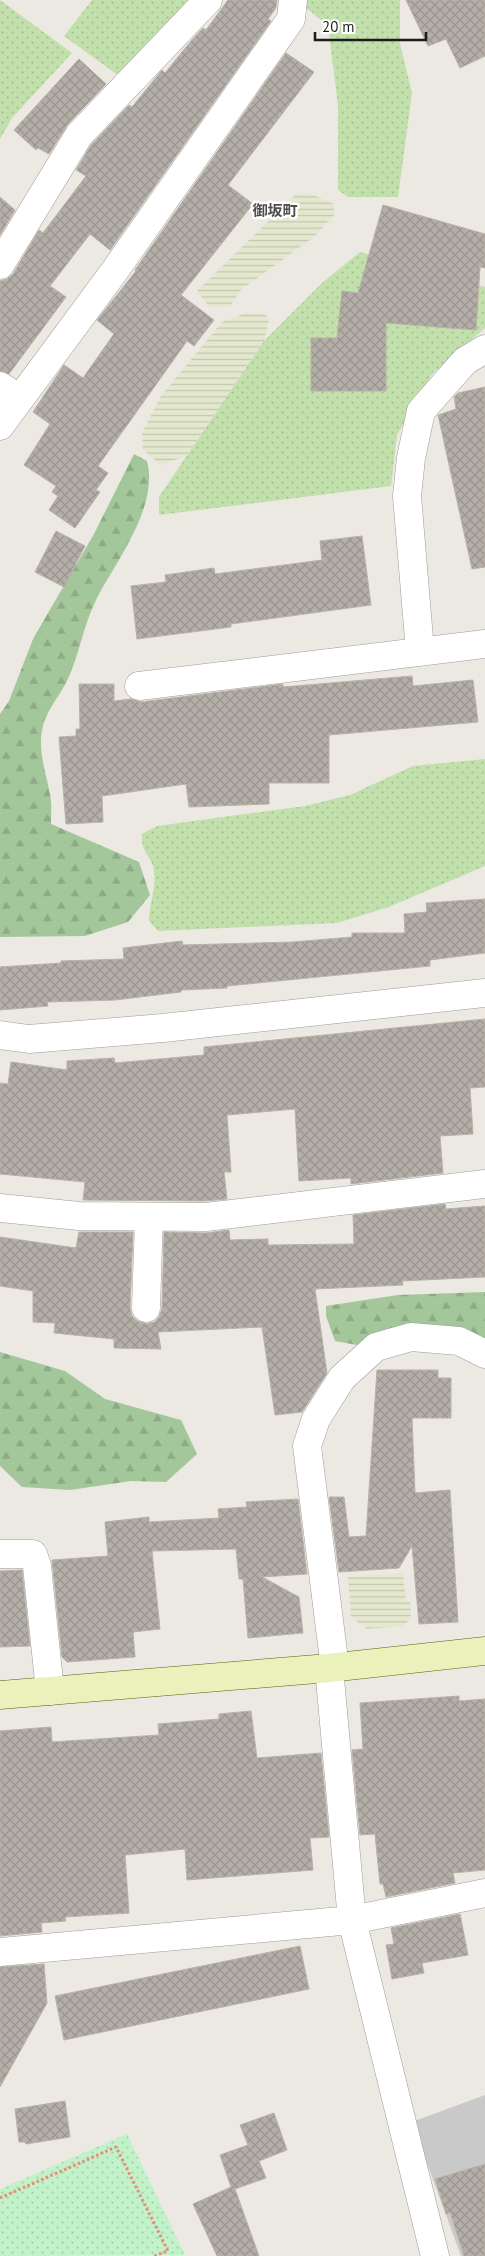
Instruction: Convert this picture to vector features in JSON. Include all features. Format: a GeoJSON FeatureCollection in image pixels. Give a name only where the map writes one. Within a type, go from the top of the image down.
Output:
{"type":"FeatureCollection","features":[{"type":"Feature","properties":{"kind":"street"},"geometry":{"type":"LineString","coordinates":[[0,265],[79,135],[208,0]]}},
{"type":"Feature","properties":{"kind":"street"},"geometry":{"type":"LineString","coordinates":[[0,426],[10,393],[116,269],[290,19],[293,0]]}},
{"type":"Feature","properties":{"kind":"street"},"geometry":{"type":"LineString","coordinates":[[420,650],[407,496],[411,458],[422,410],[465,361],[485,349]]}},
{"type":"Feature","properties":{"kind":"street"},"geometry":{"type":"LineString","coordinates":[[139,686],[420,650],[485,644]]}},
{"type":"Feature","properties":{"kind":"street"},"geometry":{"type":"LineString","coordinates":[[0,1035],[29,1039],[153,1029],[485,993]]}},
{"type":"Feature","properties":{"kind":"street"},"geometry":{"type":"LineString","coordinates":[[0,1208],[79,1216],[206,1218],[485,1184]]}},
{"type":"Feature","properties":{"kind":"street"},"geometry":{"type":"LineString","coordinates":[[146,1308],[149,1217]]}},
{"type":"Feature","properties":{"kind":"street"},"geometry":{"type":"LineString","coordinates":[[435,2256],[352,1920],[332,1668],[307,1446],[316,1419],[342,1378],[376,1347],[411,1337],[459,1342],[485,1354]]}},
{"type":"Feature","properties":{"kind":"street"},"geometry":{"type":"LineString","coordinates":[[0,1554],[32,1554],[37,1566],[50,1691]]}},
{"type":"Feature","properties":{"kind":"street"},"geometry":{"type":"LineString","coordinates":[[0,1695],[332,1668],[485,1651]]}},
{"type":"Feature","properties":{"kind":"street"},"geometry":{"type":"LineString","coordinates":[[0,1952],[352,1920],[485,1894]]}},
{"type":"Feature","properties":{"kind":"path"},"geometry":{"type":"LineString","coordinates":[[0,2198],[116,2146],[168,2251],[154,2256]]}},
{"type":"Feature","properties":{"kind":"shaded area"},"geometry":{"type":"Polygon","coordinates":[[[485,2095],[485,2256],[461,2256],[412,2122],[485,2095]]]}},
{"type":"Feature","properties":{"kind":"green space"},"geometry":{"type":"Polygon","coordinates":[[[0,0],[72,53],[12,118],[0,139],[0,0]]]}},
{"type":"Feature","properties":{"kind":"green space"},"geometry":{"type":"Polygon","coordinates":[[[92,0],[195,0],[122,78],[64,36],[92,0]]]}},
{"type":"Feature","properties":{"kind":"green space"},"geometry":{"type":"Polygon","coordinates":[[[303,0],[400,0],[400,44],[412,93],[398,197],[348,197],[338,190],[338,105],[328,26],[303,5],[303,0]]]}},
{"type":"Feature","properties":{"kind":"green space"},"geometry":{"type":"Polygon","coordinates":[[[309,193],[334,204],[334,215],[315,236],[241,290],[230,306],[210,308],[197,291],[295,195],[309,193]]]}},
{"type":"Feature","properties":{"kind":"green space"},"geometry":{"type":"Polygon","coordinates":[[[360,252],[485,287],[485,328],[432,374],[397,435],[391,486],[159,515],[159,497],[264,341],[322,283],[360,252]]]}},
{"type":"Feature","properties":{"kind":"green space"},"geometry":{"type":"Polygon","coordinates":[[[246,313],[265,314],[269,320],[264,341],[186,456],[161,465],[143,450],[142,433],[161,396],[222,322],[246,313]]]}},
{"type":"Feature","properties":{"kind":"green space"},"geometry":{"type":"Polygon","coordinates":[[[134,454],[147,461],[149,479],[147,497],[134,533],[96,600],[66,683],[44,723],[41,746],[51,798],[51,824],[139,862],[150,895],[128,922],[85,936],[0,937],[0,714],[9,701],[33,639],[94,534],[134,454]]]}},
{"type":"Feature","properties":{"kind":"green space"},"geometry":{"type":"Polygon","coordinates":[[[485,759],[485,866],[389,907],[337,923],[158,931],[149,921],[154,873],[151,861],[144,848],[142,834],[157,826],[305,806],[350,795],[413,766],[485,759]]]}},
{"type":"Feature","properties":{"kind":"green space"},"geometry":{"type":"Polygon","coordinates":[[[485,1292],[485,1340],[405,1327],[357,1345],[335,1341],[326,1316],[326,1306],[398,1295],[485,1292]]]}},
{"type":"Feature","properties":{"kind":"green space"},"geometry":{"type":"Polygon","coordinates":[[[0,1352],[65,1371],[105,1399],[181,1420],[197,1454],[166,1482],[131,1481],[70,1490],[22,1487],[0,1466],[0,1352]]]}},
{"type":"Feature","properties":{"kind":"green space"},"geometry":{"type":"Polygon","coordinates":[[[403,1573],[406,1602],[410,1602],[411,1617],[404,1626],[367,1629],[351,1617],[348,1577],[403,1573]]]}},
{"type":"Feature","properties":{"kind":"green space"},"geometry":{"type":"Polygon","coordinates":[[[127,2134],[185,2255],[0,2256],[0,2189],[127,2134]]]}},
{"type":"Feature","properties":{"kind":"building"},"geometry":{"type":"Polygon","coordinates":[[[228,0],[277,0],[276,8],[268,19],[271,21],[110,250],[90,234],[50,286],[66,297],[9,374],[0,371],[0,281],[7,279],[13,274],[39,230],[43,233],[86,176],[76,170],[91,145],[129,105],[132,107],[162,70],[165,73],[203,28],[206,30],[228,0]]]}},
{"type":"Feature","properties":{"kind":"building"},"geometry":{"type":"Polygon","coordinates":[[[406,0],[485,0],[485,56],[460,68],[446,39],[428,46],[406,0]]]}},
{"type":"Feature","properties":{"kind":"building"},"geometry":{"type":"Polygon","coordinates":[[[286,53],[314,72],[228,185],[253,204],[181,295],[214,320],[194,346],[187,341],[98,466],[108,473],[96,490],[100,492],[75,528],[49,510],[58,496],[52,492],[56,486],[24,465],[50,424],[33,412],[64,365],[83,378],[114,334],[97,320],[136,271],[286,53]]]}},
{"type":"Feature","properties":{"kind":"building"},"geometry":{"type":"Polygon","coordinates":[[[79,59],[106,84],[68,124],[49,154],[38,148],[36,150],[14,130],[79,59]]]}},
{"type":"Feature","properties":{"kind":"building"},"geometry":{"type":"Polygon","coordinates":[[[0,197],[15,210],[0,235],[0,197]]]}},
{"type":"Feature","properties":{"kind":"building"},"geometry":{"type":"Polygon","coordinates":[[[383,205],[485,234],[485,268],[480,267],[476,330],[386,323],[386,391],[311,391],[311,338],[337,338],[342,291],[358,293],[383,205]]]}},
{"type":"Feature","properties":{"kind":"building"},"geometry":{"type":"Polygon","coordinates":[[[485,387],[485,567],[472,569],[438,415],[456,409],[454,397],[458,393],[485,387]]]}},
{"type":"Feature","properties":{"kind":"building"},"geometry":{"type":"Polygon","coordinates":[[[56,531],[85,546],[64,587],[35,572],[56,531]]]}},
{"type":"Feature","properties":{"kind":"building"},"geometry":{"type":"Polygon","coordinates":[[[362,536],[371,605],[231,624],[231,627],[137,639],[131,586],[166,582],[165,575],[214,568],[215,574],[322,560],[320,541],[362,536]]]}},
{"type":"Feature","properties":{"kind":"building"},"geometry":{"type":"Polygon","coordinates":[[[412,676],[413,686],[473,680],[478,722],[329,735],[329,783],[269,783],[269,804],[189,807],[186,784],[102,796],[103,822],[66,824],[59,737],[76,736],[76,729],[80,729],[79,684],[114,684],[114,701],[131,699],[141,702],[283,684],[283,687],[412,676]]]}},
{"type":"Feature","properties":{"kind":"building"},"geometry":{"type":"Polygon","coordinates":[[[485,899],[485,953],[430,960],[430,966],[227,986],[227,988],[181,990],[181,992],[115,1000],[47,1002],[48,1006],[0,1010],[0,967],[61,963],[61,961],[124,959],[123,948],[182,941],[183,945],[293,942],[352,937],[352,933],[405,933],[404,914],[427,912],[426,903],[485,899]]]}},
{"type":"Feature","properties":{"kind":"building"},"geometry":{"type":"Polygon","coordinates":[[[485,1019],[485,1087],[470,1088],[473,1134],[440,1136],[443,1173],[351,1184],[351,1178],[299,1181],[295,1109],[227,1115],[231,1172],[224,1172],[227,1199],[205,1201],[83,1200],[85,1182],[0,1174],[0,1083],[8,1084],[11,1062],[67,1070],[67,1061],[114,1058],[115,1063],[204,1055],[204,1047],[485,1019]]]}},
{"type":"Feature","properties":{"kind":"building"},"geometry":{"type":"Polygon","coordinates":[[[445,1204],[446,1209],[485,1206],[485,1277],[402,1281],[403,1285],[315,1289],[327,1373],[302,1412],[275,1415],[262,1327],[158,1332],[161,1349],[114,1348],[114,1339],[54,1333],[55,1323],[33,1322],[33,1291],[0,1286],[0,1237],[76,1248],[79,1232],[133,1232],[130,1308],[132,1316],[137,1321],[146,1324],[154,1322],[159,1317],[162,1309],[164,1232],[206,1233],[229,1230],[230,1240],[268,1239],[268,1245],[354,1244],[353,1215],[445,1204]]]}},
{"type":"Feature","properties":{"kind":"building"},"geometry":{"type":"Polygon","coordinates":[[[377,1370],[438,1370],[438,1378],[451,1378],[451,1418],[412,1418],[415,1493],[450,1490],[458,1622],[419,1624],[412,1546],[399,1568],[339,1572],[329,1497],[344,1497],[349,1537],[366,1536],[377,1370]]]}},
{"type":"Feature","properties":{"kind":"building"},"geometry":{"type":"Polygon","coordinates":[[[298,1499],[307,1574],[262,1577],[299,1597],[303,1633],[248,1638],[243,1579],[239,1579],[236,1549],[152,1551],[160,1629],[133,1632],[135,1657],[67,1662],[62,1657],[52,1560],[108,1556],[105,1522],[149,1517],[149,1522],[219,1518],[218,1509],[247,1507],[246,1502],[298,1499]]]}},
{"type":"Feature","properties":{"kind":"building"},"geometry":{"type":"Polygon","coordinates":[[[22,1570],[30,1646],[0,1647],[0,1571],[22,1570]]]}},
{"type":"Feature","properties":{"kind":"building"},"geometry":{"type":"Polygon","coordinates":[[[459,1696],[459,1701],[485,1699],[485,1870],[453,1873],[455,1883],[386,1897],[383,1884],[380,1884],[375,1834],[360,1835],[352,1750],[363,1749],[360,1703],[459,1696]]]}},
{"type":"Feature","properties":{"kind":"building"},"geometry":{"type":"Polygon","coordinates":[[[251,1711],[257,1758],[321,1753],[329,1837],[310,1838],[313,1870],[187,1880],[185,1849],[125,1855],[129,1913],[65,1917],[66,1921],[41,1923],[42,1932],[0,1936],[0,1731],[51,1727],[52,1742],[159,1735],[158,1724],[219,1719],[219,1714],[251,1711]]]}},
{"type":"Feature","properties":{"kind":"building"},"geometry":{"type":"Polygon","coordinates":[[[460,1914],[468,1955],[422,1963],[424,1973],[392,1979],[386,1945],[394,1944],[391,1928],[460,1914]]]}},
{"type":"Feature","properties":{"kind":"building"},"geometry":{"type":"Polygon","coordinates":[[[300,1946],[309,1989],[64,2040],[55,1996],[300,1946]]]}},
{"type":"Feature","properties":{"kind":"building"},"geometry":{"type":"Polygon","coordinates":[[[44,1964],[47,2003],[0,2087],[0,1967],[44,1964]]]}},
{"type":"Feature","properties":{"kind":"building"},"geometry":{"type":"Polygon","coordinates":[[[65,2101],[70,2137],[26,2144],[25,2142],[19,2142],[15,2109],[65,2101]]]}},
{"type":"Feature","properties":{"kind":"building"},"geometry":{"type":"Polygon","coordinates":[[[274,2113],[287,2150],[259,2161],[266,2178],[235,2189],[259,2256],[217,2256],[193,2204],[231,2187],[220,2155],[248,2145],[240,2125],[274,2113]]]}},
{"type":"Feature","properties":{"kind":"building"},"geometry":{"type":"Polygon","coordinates":[[[485,2164],[485,2256],[464,2256],[450,2212],[446,2214],[435,2179],[485,2164]]]}},
{"type":"Feature","properties":{"kind":"district","name":"御坂町"},"geometry":{"type":"Point","coordinates":[275,211]}}]}
